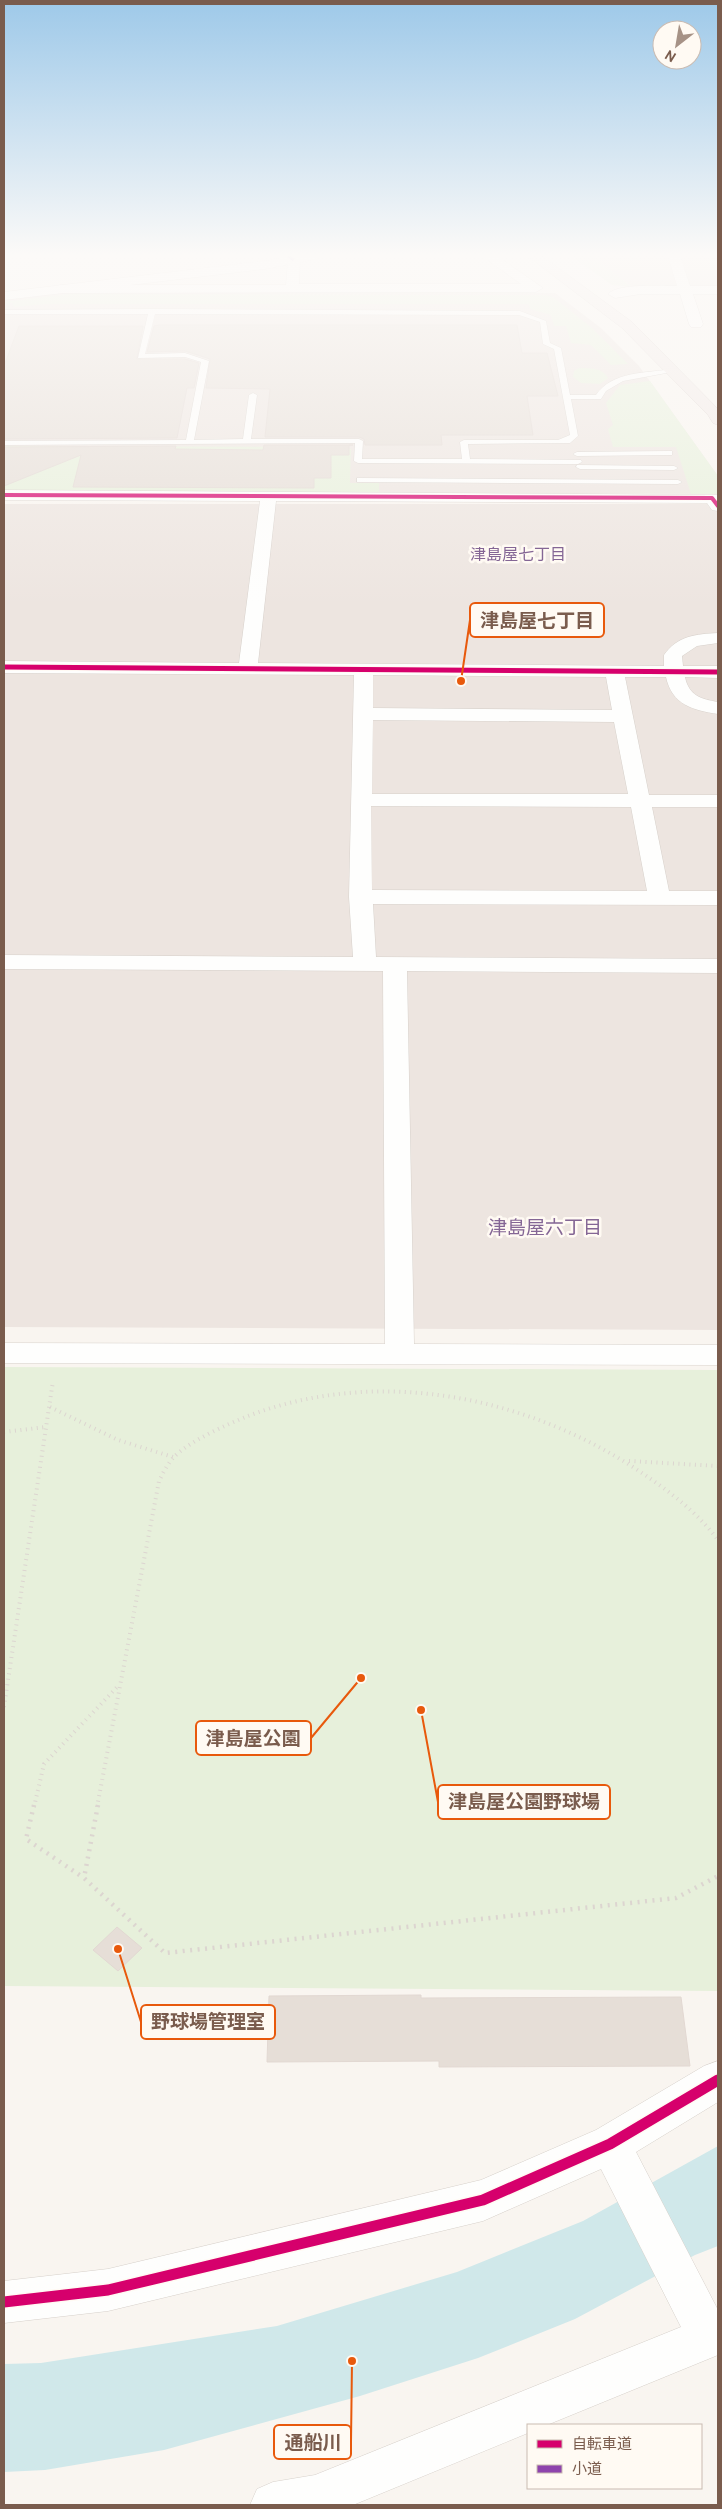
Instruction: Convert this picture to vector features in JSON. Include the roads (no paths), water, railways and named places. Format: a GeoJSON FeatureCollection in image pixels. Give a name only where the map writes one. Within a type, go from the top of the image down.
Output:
{"type":"FeatureCollection","features":[{"type":"Feature","properties":{"kind":"highway"},"geometry":{"type":"LineString","coordinates":[[675,373],[714,413],[718,420]]}},
{"type":"Feature","properties":{"kind":"street"},"geometry":{"type":"LineString","coordinates":[[4,495],[269,495],[582,487],[712,498],[718,506]]}},
{"type":"Feature","properties":{"kind":"street"},"geometry":{"type":"LineString","coordinates":[[248,668],[269,495]]}},
{"type":"Feature","properties":{"kind":"street"},"geometry":{"type":"LineString","coordinates":[[718,638],[696,640],[681,645],[673,655],[677,688],[681,695],[701,706],[718,708]]}},
{"type":"Feature","properties":{"kind":"street"},"geometry":{"type":"LineString","coordinates":[[4,667],[718,672]]}},
{"type":"Feature","properties":{"kind":"street"},"geometry":{"type":"LineString","coordinates":[[363,669],[365,714],[361,800],[360,896],[365,963]]}},
{"type":"Feature","properties":{"kind":"street"},"geometry":{"type":"LineString","coordinates":[[614,671],[659,897]]}},
{"type":"Feature","properties":{"kind":"street"},"geometry":{"type":"LineString","coordinates":[[365,714],[623,716]]}},
{"type":"Feature","properties":{"kind":"street"},"geometry":{"type":"LineString","coordinates":[[361,800],[718,801]]}},
{"type":"Feature","properties":{"kind":"street"},"geometry":{"type":"LineString","coordinates":[[360,896],[718,898]]}},
{"type":"Feature","properties":{"kind":"street"},"geometry":{"type":"LineString","coordinates":[[4,962],[718,966]]}},
{"type":"Feature","properties":{"kind":"street"},"geometry":{"type":"LineString","coordinates":[[395,964],[400,1355]]}},
{"type":"Feature","properties":{"kind":"street"},"geometry":{"type":"LineString","coordinates":[[4,1353],[718,1355]]}},
{"type":"Feature","properties":{"kind":"street"},"geometry":{"type":"LineString","coordinates":[[4,2302],[108,2290],[482,2200],[610,2144],[718,2080]]}},
{"type":"Feature","properties":{"kind":"street"},"geometry":{"type":"LineString","coordinates":[[274,2505],[315,2498],[714,2335],[610,2144]]}},
{"type":"Feature","properties":{"kind":"lane"},"geometry":{"type":"LineString","coordinates":[[189,443],[203,373]]}},
{"type":"Feature","properties":{"kind":"lane"},"geometry":{"type":"LineString","coordinates":[[563,373],[582,487]]}},
{"type":"Feature","properties":{"kind":"lane"},"geometry":{"type":"LineString","coordinates":[[566,397],[598,396],[604,388],[623,378],[658,373]]}},
{"type":"Feature","properties":{"kind":"lane"},"geometry":{"type":"LineString","coordinates":[[248,440],[253,395]]}},
{"type":"Feature","properties":{"kind":"lane"},"geometry":{"type":"LineString","coordinates":[[466,461],[464,442],[558,442],[567,441],[574,436]]}},
{"type":"Feature","properties":{"kind":"lane"},"geometry":{"type":"LineString","coordinates":[[4,443],[247,443],[248,440],[359,441],[358,460],[578,461],[674,468]]}},
{"type":"Feature","properties":{"kind":"lane"},"geometry":{"type":"LineString","coordinates":[[578,461],[669,453]]}},
{"type":"Feature","properties":{"kind":"lane"},"geometry":{"type":"LineString","coordinates":[[360,480],[582,487],[678,482]]}},
{"type":"Feature","properties":{"kind":"water"},"geometry":{"type":"Polygon","coordinates":[[[718,2146],[718,2246],[695,2255],[575,2319],[478,2358],[360,2396],[164,2450],[45,2470],[4,2472],[4,2364],[41,2363],[277,2326],[457,2272],[583,2221],[718,2146]]]}},
{"type":"Feature","properties":{"kind":"place","name":"津島屋七丁目"},"geometry":{"type":"Point","coordinates":[461,681]}},
{"type":"Feature","properties":{"kind":"place","name":"津島屋公園"},"geometry":{"type":"Point","coordinates":[361,1678]}},
{"type":"Feature","properties":{"kind":"place","name":"津島屋公園野球場"},"geometry":{"type":"Point","coordinates":[421,1710]}},
{"type":"Feature","properties":{"kind":"place","name":"野球場管理室"},"geometry":{"type":"Point","coordinates":[118,1949]}},
{"type":"Feature","properties":{"kind":"place","name":"通船川"},"geometry":{"type":"Point","coordinates":[352,2361]}},
{"type":"Feature","properties":{"kind":"district","name":"津島屋七丁目"},"geometry":{"type":"Point","coordinates":[518,556]}},
{"type":"Feature","properties":{"kind":"district","name":"津島屋六丁目"},"geometry":{"type":"Point","coordinates":[545,1229]}}]}
